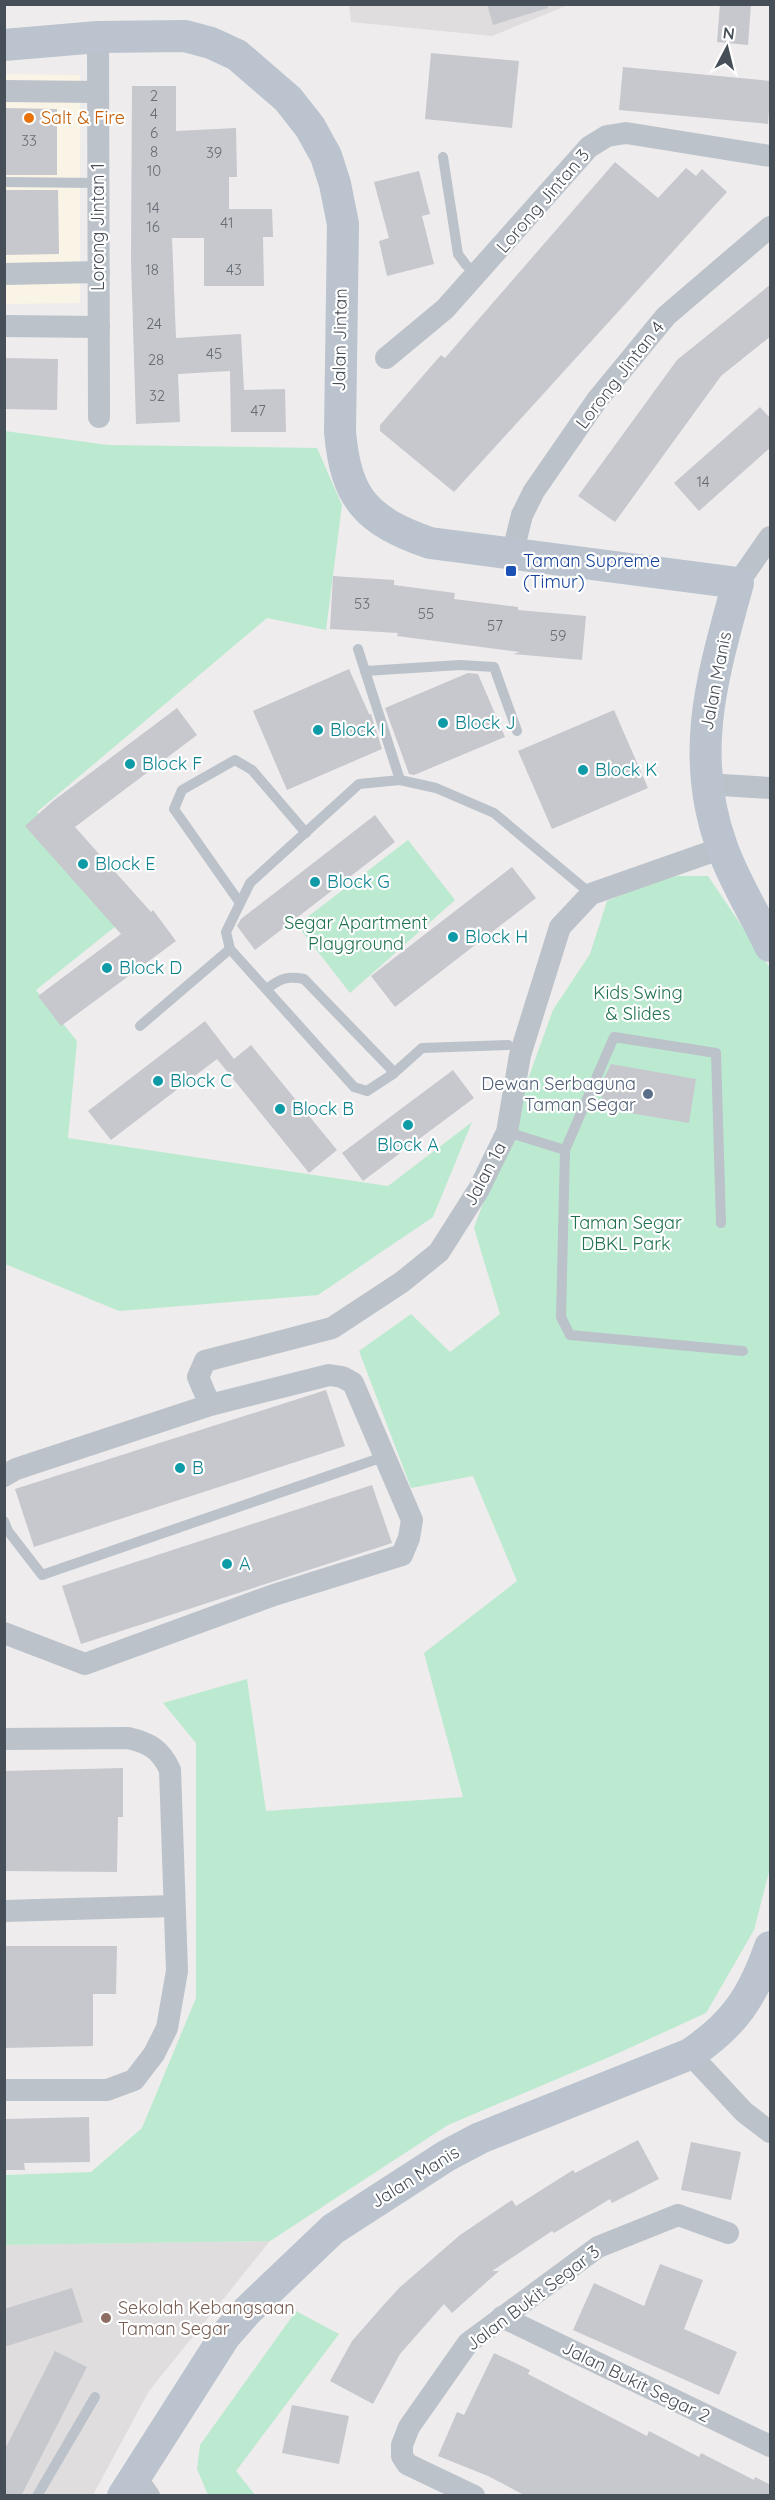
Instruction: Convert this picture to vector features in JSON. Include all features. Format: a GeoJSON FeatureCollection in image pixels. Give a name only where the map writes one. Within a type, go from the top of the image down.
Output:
{"type":"FeatureCollection","features":[{"type":"Feature","properties":{"kind":"street","name":"Jalan Jintan"},"geometry":{"type":"LineString","coordinates":[[4,45],[98,37],[185,36],[211,43],[237,55],[288,99],[310,127],[326,156],[335,184],[343,224],[340,432],[342,462],[352,490],[372,514],[396,531],[430,543],[738,583]]}},
{"type":"Feature","properties":{"kind":"street","name":"Lorong Jintan 1"},"geometry":{"type":"LineString","coordinates":[[98,37],[99,417]]}},
{"type":"Feature","properties":{"kind":"street"},"geometry":{"type":"LineString","coordinates":[[4,91],[98,92]]}},
{"type":"Feature","properties":{"kind":"street","name":"Lorong Jintan 3"},"geometry":{"type":"LineString","coordinates":[[386,358],[446,309],[589,147],[607,136],[626,133],[771,156]]}},
{"type":"Feature","properties":{"kind":"street","name":"Lorong Jintan 4"},"geometry":{"type":"LineString","coordinates":[[512,555],[522,514],[534,491],[597,399],[666,316],[771,227]]}},
{"type":"Feature","properties":{"kind":"street"},"geometry":{"type":"LineString","coordinates":[[4,274],[99,272]]}},
{"type":"Feature","properties":{"kind":"street"},"geometry":{"type":"LineString","coordinates":[[4,326],[99,327]]}},
{"type":"Feature","properties":{"kind":"street"},"geometry":{"type":"LineString","coordinates":[[738,583],[771,537]]}},
{"type":"Feature","properties":{"kind":"street","name":"Jalan Manis"},"geometry":{"type":"LineString","coordinates":[[738,583],[707,709],[704,748],[705,784],[722,848],[771,946]]}},
{"type":"Feature","properties":{"kind":"street"},"geometry":{"type":"LineString","coordinates":[[705,784],[771,788]]}},
{"type":"Feature","properties":{"kind":"street","name":"Jalan 1a"},"geometry":{"type":"LineString","coordinates":[[210,1405],[198,1377],[205,1361],[257,1345],[332,1328],[402,1282],[439,1252],[479,1189],[507,1132],[520,1055],[560,927],[591,894],[722,848]]}},
{"type":"Feature","properties":{"kind":"street"},"geometry":{"type":"LineString","coordinates":[[4,1476],[16,1469],[210,1405],[329,1375],[342,1377],[353,1383],[412,1520],[409,1538],[402,1555],[274,1595],[86,1664],[4,1633]]}},
{"type":"Feature","properties":{"kind":"street"},"geometry":{"type":"LineString","coordinates":[[4,1739],[128,1738],[143,1742],[162,1753],[170,1770],[177,1971],[167,2028],[154,2054],[134,2080],[106,2090],[4,2090]]}},
{"type":"Feature","properties":{"kind":"street"},"geometry":{"type":"LineString","coordinates":[[4,1911],[174,1906]]}},
{"type":"Feature","properties":{"kind":"street","name":"Jalan Manis"},"geometry":{"type":"LineString","coordinates":[[135,2489],[225,2336],[333,2229],[446,2156],[480,2138],[690,2054],[717,2036],[739,2012],[758,1983],[771,1947]]}},
{"type":"Feature","properties":{"kind":"street"},"geometry":{"type":"LineString","coordinates":[[690,2054],[744,2112],[771,2132]]}},
{"type":"Feature","properties":{"kind":"street","name":"Jalan Bukit Segar 3"},"geometry":{"type":"LineString","coordinates":[[474,2496],[407,2464],[402,2456],[402,2445],[409,2427],[468,2343],[598,2247],[678,2215],[728,2233]]}},
{"type":"Feature","properties":{"kind":"street","name":"Jalan Bukit Segar 2"},"geometry":{"type":"LineString","coordinates":[[502,2317],[771,2446]]}},
{"type":"Feature","properties":{"kind":"lane"},"geometry":{"type":"LineString","coordinates":[[443,157],[458,254],[466,265],[479,274]]}},
{"type":"Feature","properties":{"kind":"lane"},"geometry":{"type":"LineString","coordinates":[[4,182],[98,183]]}},
{"type":"Feature","properties":{"kind":"lane"},"geometry":{"type":"LineString","coordinates":[[358,649],[400,780]]}},
{"type":"Feature","properties":{"kind":"lane"},"geometry":{"type":"LineString","coordinates":[[365,671],[460,665],[494,668],[517,731]]}},
{"type":"Feature","properties":{"kind":"lane"},"geometry":{"type":"LineString","coordinates":[[240,903],[174,809],[182,790],[235,760],[252,770],[306,833]]}},
{"type":"Feature","properties":{"kind":"lane"},"geometry":{"type":"LineString","coordinates":[[508,1045],[422,1048],[393,1074],[367,1091],[354,1087],[230,949],[226,932],[250,883],[359,784],[400,780],[436,788],[494,813],[591,894]]}},
{"type":"Feature","properties":{"kind":"lane"},"geometry":{"type":"LineString","coordinates":[[140,1026],[230,949]]}},
{"type":"Feature","properties":{"kind":"lane"},"geometry":{"type":"LineString","coordinates":[[267,989],[279,979],[292,977],[304,979],[390,1068],[393,1074]]}},
{"type":"Feature","properties":{"kind":"lane"},"geometry":{"type":"LineString","coordinates":[[721,1223],[716,1053],[614,1037],[565,1150],[561,1317],[570,1335],[743,1351]]}},
{"type":"Feature","properties":{"kind":"lane"},"geometry":{"type":"LineString","coordinates":[[507,1132],[565,1150]]}},
{"type":"Feature","properties":{"kind":"lane"},"geometry":{"type":"LineString","coordinates":[[4,1521],[8,1531],[42,1575],[383,1457]]}},
{"type":"Feature","properties":{"kind":"lane"},"geometry":{"type":"LineString","coordinates":[[37,2496],[95,2397]]}},
{"type":"Feature","properties":{"kind":"shaded area"},"geometry":{"type":"Polygon","coordinates":[[[349,5],[568,5],[492,36],[351,22],[349,5]]]}},
{"type":"Feature","properties":{"kind":"shaded area"},"geometry":{"type":"Polygon","coordinates":[[[4,74],[80,75],[80,303],[5,304],[4,74]]]}},
{"type":"Feature","properties":{"kind":"shaded area","name":"Sekolah Kebangsaan Taman Segar"},"geometry":{"type":"Polygon","coordinates":[[[270,2241],[149,2391],[93,2495],[5,2495],[4,2245],[270,2241]]]}},
{"type":"Feature","properties":{"kind":"green space"},"geometry":{"type":"Polygon","coordinates":[[[5,431],[108,445],[317,448],[342,505],[326,630],[267,618],[37,812],[121,922],[36,990],[77,1041],[68,1138],[388,1186],[472,1122],[433,1217],[318,1295],[119,1311],[5,1264],[5,431]]]}},
{"type":"Feature","properties":{"kind":"green space","name":"Segar Apartment Playground"},"geometry":{"type":"Polygon","coordinates":[[[408,840],[455,900],[350,993],[297,925],[408,840]]]}},
{"type":"Feature","properties":{"kind":"green space"},"geometry":{"type":"Polygon","coordinates":[[[678,876],[708,876],[770,968],[770,1868],[754,1930],[706,2013],[614,2055],[448,2125],[270,2241],[5,2245],[4,2175],[91,2172],[142,2128],[196,1998],[196,1743],[163,1703],[247,1679],[266,1811],[463,1797],[424,1653],[517,1581],[473,1476],[411,1488],[359,1351],[411,1314],[450,1352],[500,1314],[474,1228],[553,1010],[590,954],[607,901],[655,881],[678,876]]]}},
{"type":"Feature","properties":{"kind":"green space"},"geometry":{"type":"Polygon","coordinates":[[[296,2311],[339,2334],[236,2471],[255,2495],[208,2495],[197,2469],[200,2445],[296,2311]]]}},
{"type":"Feature","properties":{"kind":"building"},"geometry":{"type":"Polygon","coordinates":[[[487,4],[547,4],[548,8],[493,25],[487,4]]]}},
{"type":"Feature","properties":{"kind":"building"},"geometry":{"type":"Polygon","coordinates":[[[720,4],[751,4],[748,45],[717,42],[720,4]]]}},
{"type":"Feature","properties":{"kind":"building"},"geometry":{"type":"Polygon","coordinates":[[[431,53],[519,61],[512,128],[425,119],[431,53]]]}},
{"type":"Feature","properties":{"kind":"building"},"geometry":{"type":"Polygon","coordinates":[[[623,67],[771,81],[768,124],[619,110],[623,67]]]}},
{"type":"Feature","properties":{"kind":"building"},"geometry":{"type":"Polygon","coordinates":[[[132,86],[176,86],[176,131],[236,128],[237,177],[229,177],[229,209],[272,209],[273,237],[263,237],[264,286],[204,286],[204,238],[172,238],[176,338],[241,334],[244,390],[285,389],[286,432],[231,432],[230,371],[178,374],[180,422],[136,424],[131,261],[132,86]]]}},
{"type":"Feature","properties":{"kind":"building"},"geometry":{"type":"Polygon","coordinates":[[[4,108],[57,109],[57,175],[4,175],[4,108]]]}},
{"type":"Feature","properties":{"kind":"building"},"geometry":{"type":"Polygon","coordinates":[[[615,162],[658,198],[686,168],[696,176],[702,169],[727,192],[454,492],[380,431],[380,425],[441,355],[445,358],[615,162]]]}},
{"type":"Feature","properties":{"kind":"building"},"geometry":{"type":"Polygon","coordinates":[[[419,171],[430,214],[422,216],[434,264],[387,276],[379,241],[389,238],[374,182],[419,171]]]}},
{"type":"Feature","properties":{"kind":"building"},"geometry":{"type":"Polygon","coordinates":[[[4,190],[58,190],[59,254],[4,255],[4,190]]]}},
{"type":"Feature","properties":{"kind":"building"},"geometry":{"type":"Polygon","coordinates":[[[771,284],[771,336],[721,376],[615,522],[578,496],[677,360],[771,284]]]}},
{"type":"Feature","properties":{"kind":"building"},"geometry":{"type":"Polygon","coordinates":[[[4,358],[58,359],[57,410],[4,409],[4,358]]]}},
{"type":"Feature","properties":{"kind":"building"},"geometry":{"type":"Polygon","coordinates":[[[760,407],[771,419],[771,447],[699,511],[674,483],[760,407]]]}},
{"type":"Feature","properties":{"kind":"building"},"geometry":{"type":"Polygon","coordinates":[[[333,576],[394,580],[394,585],[455,593],[454,599],[518,607],[518,610],[586,616],[582,660],[513,654],[520,652],[397,636],[398,633],[330,629],[333,576]]]}},
{"type":"Feature","properties":{"kind":"building","name":"Block I"},"geometry":{"type":"Polygon","coordinates":[[[349,669],[371,714],[382,749],[287,790],[253,711],[349,669]]]}},
{"type":"Feature","properties":{"kind":"building","name":"Block J"},"geometry":{"type":"Polygon","coordinates":[[[468,673],[478,674],[505,737],[414,775],[409,774],[385,708],[468,673]]]}},
{"type":"Feature","properties":{"kind":"building"},"geometry":{"type":"Polygon","coordinates":[[[177,708],[197,735],[75,827],[151,912],[153,910],[176,941],[61,1026],[38,996],[121,934],[25,826],[53,801],[177,708]]]}},
{"type":"Feature","properties":{"kind":"building","name":"Block K"},"geometry":{"type":"Polygon","coordinates":[[[614,710],[648,788],[552,829],[518,751],[614,710]]]}},
{"type":"Feature","properties":{"kind":"building","name":"Block G"},"geometry":{"type":"Polygon","coordinates":[[[375,815],[395,842],[255,950],[237,926],[241,919],[375,815]]]}},
{"type":"Feature","properties":{"kind":"building","name":"Block H"},"geometry":{"type":"Polygon","coordinates":[[[512,867],[536,898],[395,1007],[371,976],[512,867]]]}},
{"type":"Feature","properties":{"kind":"building"},"geometry":{"type":"Polygon","coordinates":[[[205,1021],[234,1059],[251,1045],[337,1150],[309,1173],[217,1059],[111,1140],[88,1111],[205,1021]]]}},
{"type":"Feature","properties":{"kind":"building","name":"Dewan Serbaguna Taman Segar"},"geometry":{"type":"Polygon","coordinates":[[[611,1064],[696,1079],[689,1123],[600,1108],[605,1076],[611,1064]]]}},
{"type":"Feature","properties":{"kind":"building","name":"Block A"},"geometry":{"type":"Polygon","coordinates":[[[453,1070],[474,1098],[363,1181],[342,1153],[453,1070]]]}},
{"type":"Feature","properties":{"kind":"building","name":"B"},"geometry":{"type":"Polygon","coordinates":[[[326,1390],[345,1446],[34,1547],[15,1489],[326,1390]]]}},
{"type":"Feature","properties":{"kind":"building","name":"A"},"geometry":{"type":"Polygon","coordinates":[[[372,1485],[392,1543],[81,1644],[62,1586],[372,1485]]]}},
{"type":"Feature","properties":{"kind":"building"},"geometry":{"type":"Polygon","coordinates":[[[123,1768],[123,1817],[118,1817],[117,1872],[4,1871],[4,1771],[123,1768]]]}},
{"type":"Feature","properties":{"kind":"building"},"geometry":{"type":"Polygon","coordinates":[[[4,1946],[117,1946],[116,1994],[93,1994],[93,2046],[4,2048],[4,1946]]]}},
{"type":"Feature","properties":{"kind":"building"},"geometry":{"type":"Polygon","coordinates":[[[89,2117],[90,2162],[24,2163],[25,2170],[4,2170],[4,2119],[89,2117]]]}},
{"type":"Feature","properties":{"kind":"building"},"geometry":{"type":"Polygon","coordinates":[[[638,2140],[659,2179],[612,2203],[610,2199],[554,2233],[552,2231],[492,2271],[499,2271],[452,2313],[444,2304],[400,2354],[373,2404],[330,2381],[352,2341],[381,2308],[399,2288],[460,2235],[512,2200],[516,2206],[573,2170],[575,2173],[638,2140]]]}},
{"type":"Feature","properties":{"kind":"building"},"geometry":{"type":"Polygon","coordinates":[[[691,2142],[741,2152],[731,2200],[681,2190],[691,2142]]]}},
{"type":"Feature","properties":{"kind":"building"},"geometry":{"type":"Polygon","coordinates":[[[660,2264],[703,2280],[684,2329],[737,2352],[719,2395],[573,2330],[594,2283],[644,2306],[660,2264]]]}},
{"type":"Feature","properties":{"kind":"building"},"geometry":{"type":"Polygon","coordinates":[[[72,2288],[83,2322],[4,2347],[4,2309],[72,2288]]]}},
{"type":"Feature","properties":{"kind":"building"},"geometry":{"type":"Polygon","coordinates":[[[55,2351],[87,2367],[21,2496],[4,2496],[4,2451],[55,2351]]]}},
{"type":"Feature","properties":{"kind":"building"},"geometry":{"type":"Polygon","coordinates":[[[494,2353],[530,2370],[528,2374],[647,2436],[649,2431],[699,2457],[701,2453],[754,2480],[755,2477],[771,2485],[771,2496],[526,2496],[488,2476],[438,2456],[457,2412],[464,2415],[494,2353]]]}},
{"type":"Feature","properties":{"kind":"building"},"geometry":{"type":"Polygon","coordinates":[[[292,2405],[349,2416],[339,2464],[282,2453],[292,2405]]]}},
{"type":"Feature","properties":{"kind":"place","name":"Salt & Fire"},"geometry":{"type":"Point","coordinates":[29,118]}},
{"type":"Feature","properties":{"kind":"place","name":"Taman Supreme (Timur)"},"geometry":{"type":"Point","coordinates":[511,571]}},
{"type":"Feature","properties":{"kind":"place","name":"Block J"},"geometry":{"type":"Point","coordinates":[443,723]}},
{"type":"Feature","properties":{"kind":"place","name":"Block I"},"geometry":{"type":"Point","coordinates":[318,730]}},
{"type":"Feature","properties":{"kind":"place","name":"Block F"},"geometry":{"type":"Point","coordinates":[130,764]}},
{"type":"Feature","properties":{"kind":"place","name":"Block K"},"geometry":{"type":"Point","coordinates":[583,770]}},
{"type":"Feature","properties":{"kind":"place","name":"Block E"},"geometry":{"type":"Point","coordinates":[83,864]}},
{"type":"Feature","properties":{"kind":"place","name":"Block G"},"geometry":{"type":"Point","coordinates":[315,882]}},
{"type":"Feature","properties":{"kind":"place","name":"Block H"},"geometry":{"type":"Point","coordinates":[453,937]}},
{"type":"Feature","properties":{"kind":"place","name":"Block D"},"geometry":{"type":"Point","coordinates":[107,968]}},
{"type":"Feature","properties":{"kind":"place","name":"Block C"},"geometry":{"type":"Point","coordinates":[158,1081]}},
{"type":"Feature","properties":{"kind":"place","name":"Dewan Serbaguna Taman Segar"},"geometry":{"type":"Point","coordinates":[648,1094]}},
{"type":"Feature","properties":{"kind":"place","name":"Block B"},"geometry":{"type":"Point","coordinates":[280,1109]}},
{"type":"Feature","properties":{"kind":"place","name":"Block A"},"geometry":{"type":"Point","coordinates":[408,1125]}},
{"type":"Feature","properties":{"kind":"place","name":"B"},"geometry":{"type":"Point","coordinates":[180,1468]}},
{"type":"Feature","properties":{"kind":"place","name":"A"},"geometry":{"type":"Point","coordinates":[227,1564]}},
{"type":"Feature","properties":{"kind":"place","name":"Sekolah Kebangsaan Taman Segar"},"geometry":{"type":"Point","coordinates":[106,2318]}},
{"type":"Feature","properties":{"kind":"park label","name":"Kids Swing & Slides"},"geometry":{"type":"Point","coordinates":[638,1003]}},
{"type":"Feature","properties":{"kind":"park label","name":"Taman Segar DBKL Park"},"geometry":{"type":"Point","coordinates":[626,1233]}}]}
